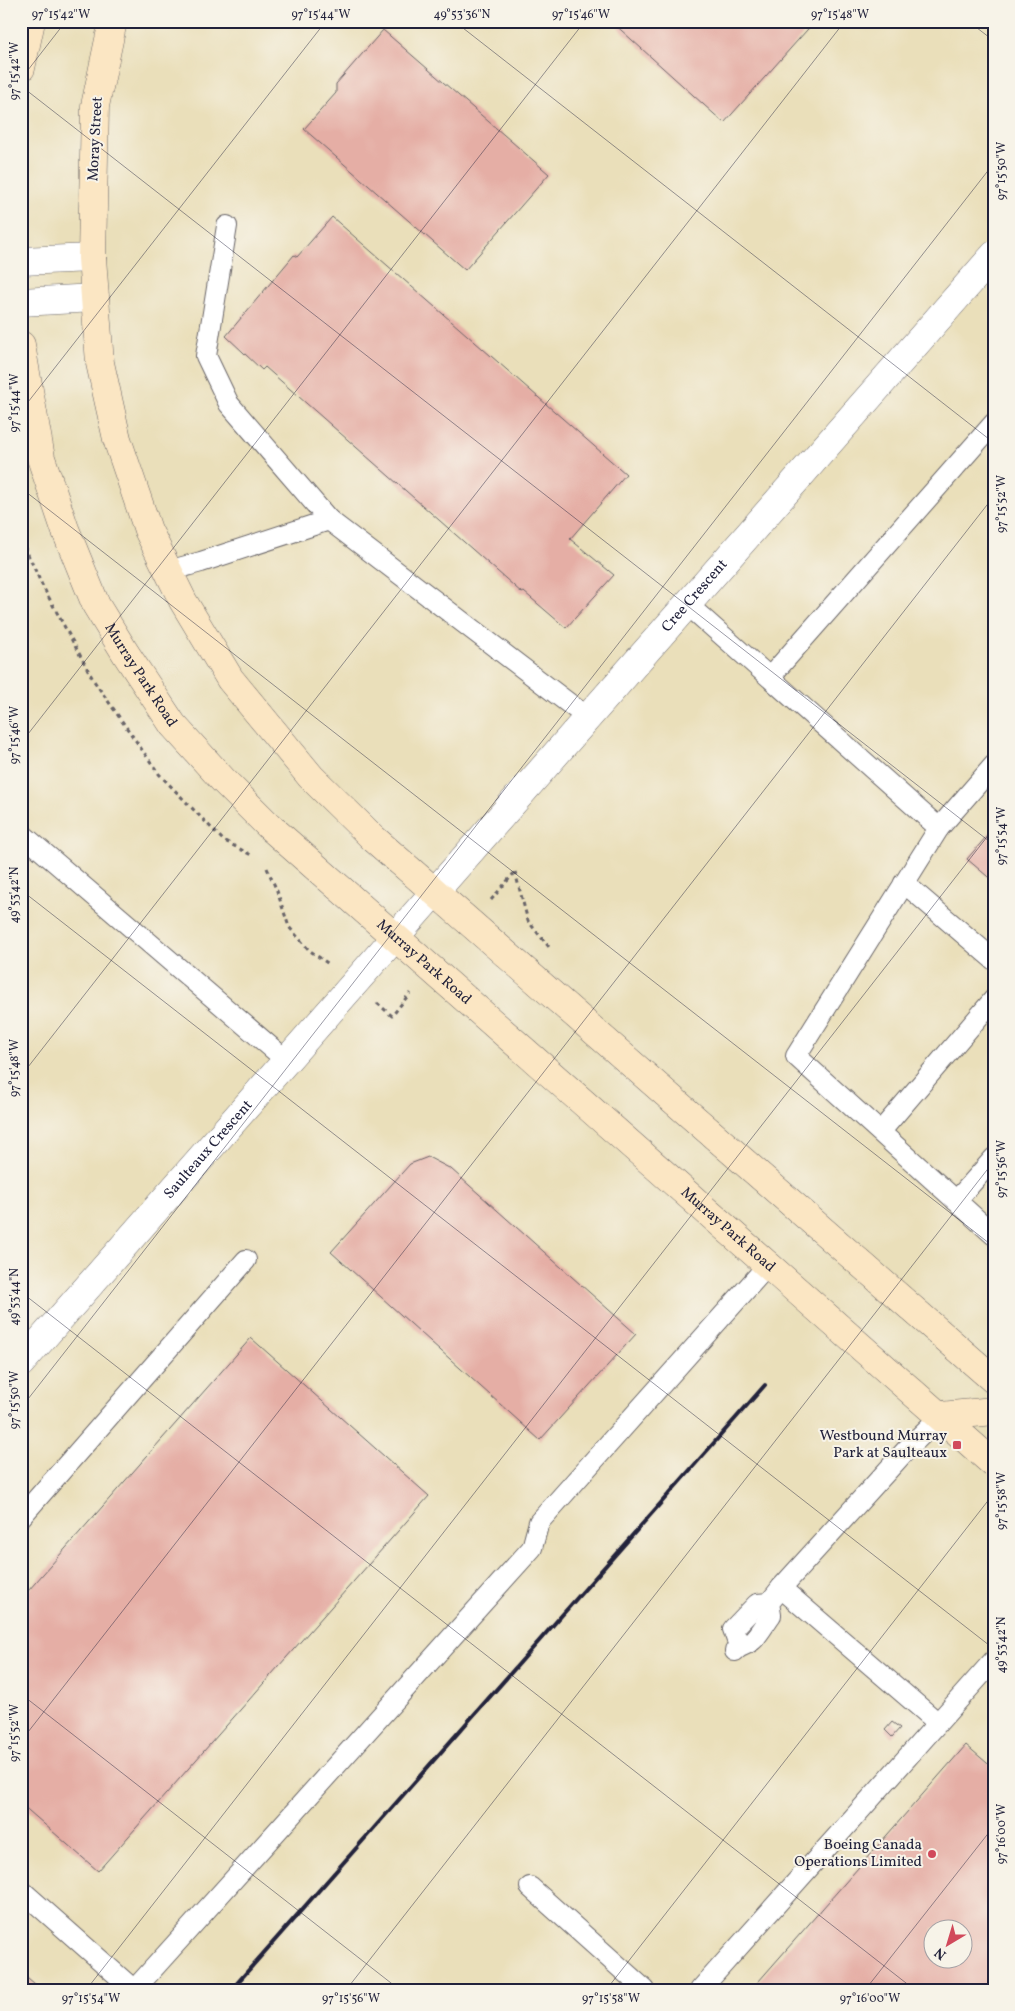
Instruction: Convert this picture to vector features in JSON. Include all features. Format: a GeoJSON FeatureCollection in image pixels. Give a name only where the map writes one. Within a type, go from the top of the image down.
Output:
{"type":"FeatureCollection","features":[{"type":"Feature","properties":{"kind":"street"},"geometry":{"type":"LineString","coordinates":[[21,68],[31,21]]}},
{"type":"Feature","properties":{"kind":"street","name":"Moray Street"},"geometry":{"type":"LineString","coordinates":[[95,298],[92,258],[95,106],[113,21]]}},
{"type":"Feature","properties":{"kind":"street","name":"Cree Crescent"},"geometry":{"type":"LineString","coordinates":[[396,938],[994,255]]}},
{"type":"Feature","properties":{"kind":"street"},"geometry":{"type":"LineString","coordinates":[[21,261],[92,258]]}},
{"type":"Feature","properties":{"kind":"street"},"geometry":{"type":"LineString","coordinates":[[21,302],[95,298],[100,363],[117,439],[148,530],[183,601],[230,680],[311,777],[373,838],[994,1380]]}},
{"type":"Feature","properties":{"kind":"street","name":"Murray Park Road"},"geometry":{"type":"LineString","coordinates":[[21,346],[41,458],[65,529],[96,605],[173,725],[223,780],[269,826],[994,1464]]}},
{"type":"Feature","properties":{"kind":"street"},"geometry":{"type":"LineString","coordinates":[[21,435],[41,458]]}},
{"type":"Feature","properties":{"kind":"street","name":"Saulteaux Crescent"},"geometry":{"type":"LineString","coordinates":[[21,1363],[396,938]]}},
{"type":"Feature","properties":{"kind":"street"},"geometry":{"type":"LineString","coordinates":[[941,1416],[994,1411]]}},
{"type":"Feature","properties":{"kind":"lane"},"geometry":{"type":"LineString","coordinates":[[227,226],[206,356],[229,404],[329,520],[588,718]]}},
{"type":"Feature","properties":{"kind":"lane"},"geometry":{"type":"LineString","coordinates":[[770,677],[994,423]]}},
{"type":"Feature","properties":{"kind":"lane"},"geometry":{"type":"LineString","coordinates":[[168,571],[329,520]]}},
{"type":"Feature","properties":{"kind":"lane"},"geometry":{"type":"LineString","coordinates":[[688,605],[938,828]]}},
{"type":"Feature","properties":{"kind":"lane"},"geometry":{"type":"LineString","coordinates":[[994,765],[938,828],[796,1056],[994,1235]]}},
{"type":"Feature","properties":{"kind":"lane"},"geometry":{"type":"LineString","coordinates":[[21,833],[287,1061]]}},
{"type":"Feature","properties":{"kind":"lane"},"geometry":{"type":"LineString","coordinates":[[904,882],[994,960]]}},
{"type":"Feature","properties":{"kind":"lane"},"geometry":{"type":"LineString","coordinates":[[881,1131],[994,999]]}},
{"type":"Feature","properties":{"kind":"lane"},"geometry":{"type":"LineString","coordinates":[[956,1201],[994,1158]]}},
{"type":"Feature","properties":{"kind":"lane"},"geometry":{"type":"LineString","coordinates":[[21,1517],[246,1260]]}},
{"type":"Feature","properties":{"kind":"lane"},"geometry":{"type":"LineString","coordinates":[[21,1890],[134,1990],[532,1548],[539,1522],[768,1266]]}},
{"type":"Feature","properties":{"kind":"lane"},"geometry":{"type":"LineString","coordinates":[[737,1648],[751,1642],[770,1616],[769,1603],[781,1588],[908,1448],[941,1416]]}},
{"type":"Feature","properties":{"kind":"lane"},"geometry":{"type":"LineString","coordinates":[[781,1588],[937,1722]]}},
{"type":"Feature","properties":{"kind":"lane"},"geometry":{"type":"LineString","coordinates":[[700,1990],[994,1660]]}},
{"type":"Feature","properties":{"kind":"lane"},"geometry":{"type":"LineString","coordinates":[[530,1887],[645,1990]]}},
{"type":"Feature","properties":{"kind":"building"},"geometry":{"type":"Polygon","coordinates":[[[611,21],[815,21],[724,123],[611,21]]]}},
{"type":"Feature","properties":{"kind":"building"},"geometry":{"type":"Polygon","coordinates":[[[383,30],[549,174],[465,270],[304,129],[336,93],[336,84],[383,30]]]}},
{"type":"Feature","properties":{"kind":"building"},"geometry":{"type":"Polygon","coordinates":[[[332,217],[626,474],[570,539],[614,575],[566,628],[524,592],[522,593],[265,367],[262,370],[226,336],[294,255],[297,257],[332,217]]]}},
{"type":"Feature","properties":{"kind":"building"},"geometry":{"type":"Polygon","coordinates":[[[994,828],[994,882],[967,859],[994,828]]]}},
{"type":"Feature","properties":{"kind":"building"},"geometry":{"type":"Polygon","coordinates":[[[428,1157],[451,1169],[636,1334],[540,1440],[331,1252],[410,1164],[428,1157]]]}},
{"type":"Feature","properties":{"kind":"building"},"geometry":{"type":"Polygon","coordinates":[[[251,1338],[429,1496],[98,1871],[21,1804],[21,1599],[251,1338]]]}},
{"type":"Feature","properties":{"kind":"building"},"geometry":{"type":"Polygon","coordinates":[[[892,1722],[900,1728],[892,1737],[885,1730],[892,1722]]]}},
{"type":"Feature","properties":{"kind":"building","name":"Boeing Canada Operations Limited"},"geometry":{"type":"Polygon","coordinates":[[[966,1745],[994,1769],[994,1990],[751,1990],[966,1745]]]}},
{"type":"Feature","properties":{"kind":"building"},"geometry":{"type":"Polygon","coordinates":[[[21,1972],[42,1990],[21,1990],[21,1972]]]}},
{"type":"Feature","properties":{"kind":"railway"},"geometry":{"type":"LineString","coordinates":[[231,1990],[765,1385]]}},
{"type":"Feature","properties":{"kind":"place","name":"Westbound Murray Park at Saulteaux"},"geometry":{"type":"Point","coordinates":[957,1445]}},
{"type":"Feature","properties":{"kind":"place","name":"Boeing Canada Operations Limited"},"geometry":{"type":"Point","coordinates":[932,1854]}}]}
